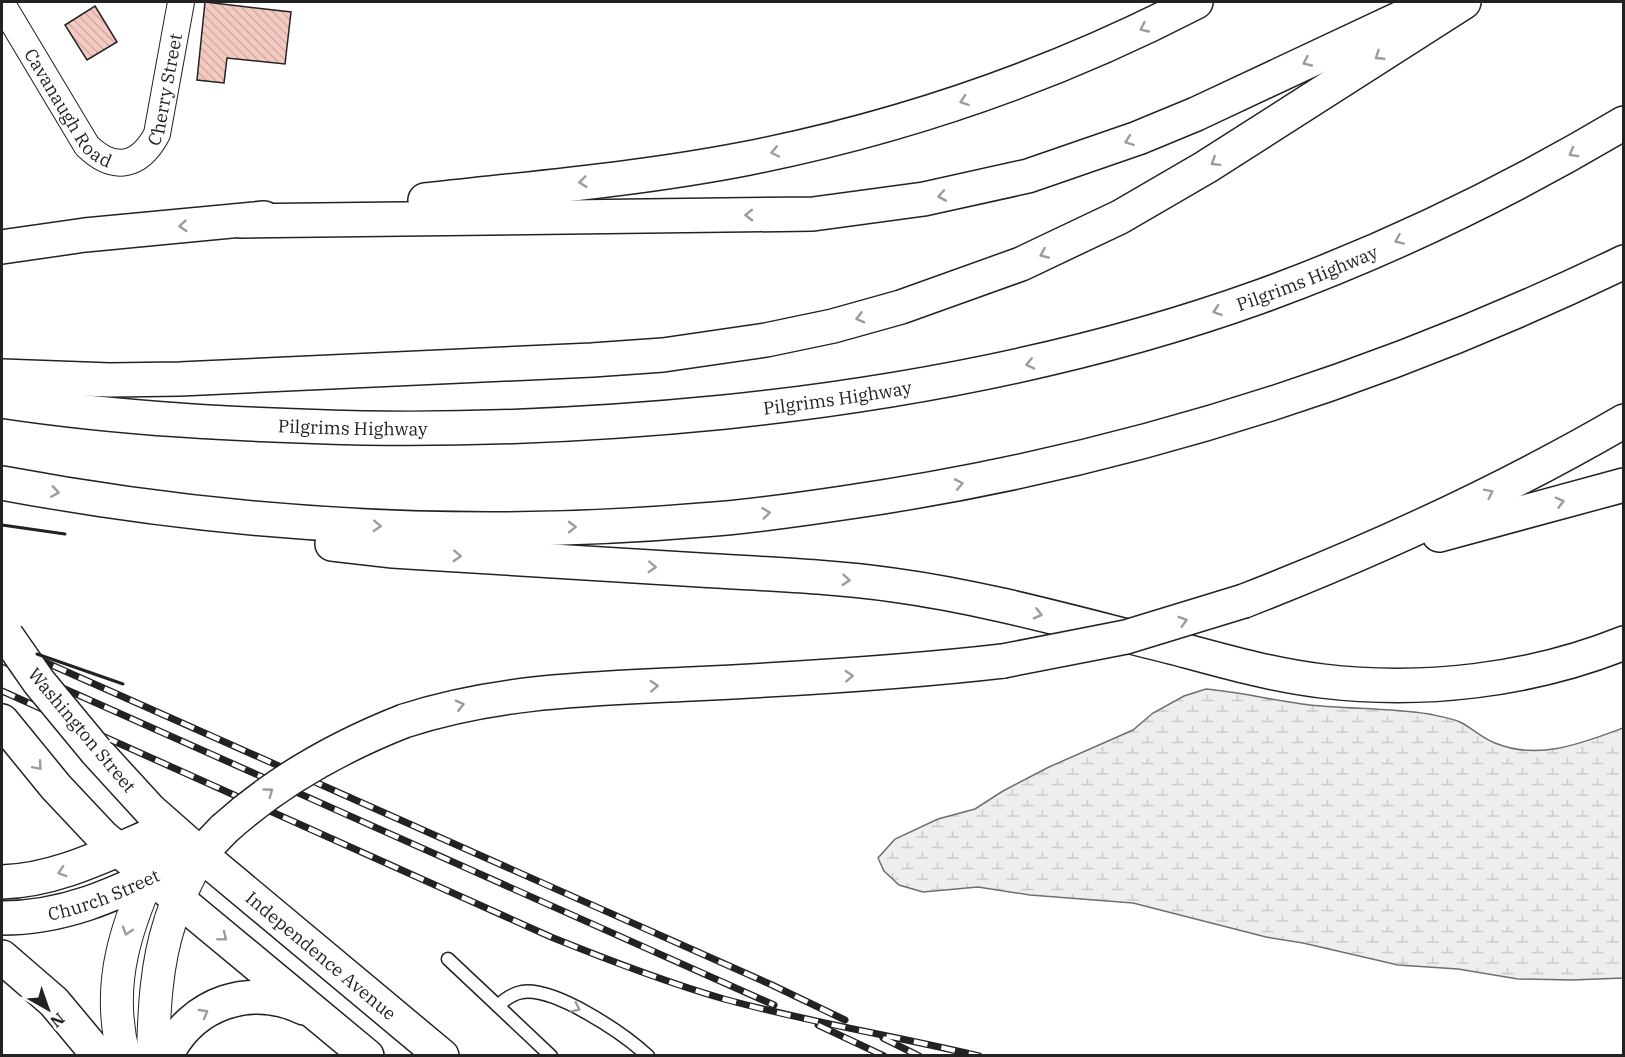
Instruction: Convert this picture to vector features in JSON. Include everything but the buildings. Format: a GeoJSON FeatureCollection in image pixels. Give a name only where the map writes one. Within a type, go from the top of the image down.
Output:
{"type":"FeatureCollection","features":[{"type":"Feature","properties":{"kind":"main road"},"geometry":{"type":"LineString","coordinates":[[2,246],[85,234],[241,221],[675,171],[746,159],[926,114],[1000,88],[1115,41],[1196,2]]}},
{"type":"Feature","properties":{"kind":"main road"},"geometry":{"type":"LineString","coordinates":[[241,221],[813,214],[888,205],[950,194],[1028,176],[1138,138],[1196,114],[1437,2]]}},
{"type":"Feature","properties":{"kind":"main road"},"geometry":{"type":"LineString","coordinates":[[2,375],[110,380],[192,379],[629,358],[720,348],[833,326],[901,307],[986,278],[1046,254],[1111,222],[1216,161],[1464,2]]}},
{"type":"Feature","properties":{"kind":"main road","name":"Pilgrims Highway"},"geometry":{"type":"LineString","coordinates":[[2,401],[136,417],[292,426],[460,429],[660,418],[812,402],[913,387],[1062,357],[1170,326],[1258,297],[1361,256],[1444,219],[1536,172],[1623,123]]}},
{"type":"Feature","properties":{"kind":"main road"},"geometry":{"type":"LineString","coordinates":[[2,483],[110,501],[211,514],[312,523],[495,529],[702,520],[904,494],[1102,453],[1251,411],[1347,380],[1445,343],[1538,303],[1623,262]]}},
{"type":"Feature","properties":{"kind":"main road"},"geometry":{"type":"LineString","coordinates":[[1244,601],[1405,534],[1546,464],[1623,421]]}},
{"type":"Feature","properties":{"kind":"main road"},"geometry":{"type":"LineString","coordinates":[[200,854],[242,813],[285,781],[351,744],[404,721],[474,702],[557,691],[867,675],[1003,662],[1126,637],[1244,601],[1399,547],[1623,485]]}},
{"type":"Feature","properties":{"kind":"main road"},"geometry":{"type":"LineString","coordinates":[[110,501],[261,533],[393,551],[790,575],[921,589],[1005,605],[1265,671],[1345,683],[1424,684],[1498,677],[1569,662],[1623,643]]}},
{"type":"Feature","properties":{"kind":"main road","name":"Washington Street"},"geometry":{"type":"LineString","coordinates":[[2,628],[39,682],[126,786],[169,828],[200,854]]}},
{"type":"Feature","properties":{"kind":"main road"},"geometry":{"type":"LineString","coordinates":[[2,721],[68,800],[116,849],[367,1056]]}},
{"type":"Feature","properties":{"kind":"main road","name":"Church Street"},"geometry":{"type":"LineString","coordinates":[[2,882],[48,877],[169,828]]}},
{"type":"Feature","properties":{"kind":"main road","name":"Church Street"},"geometry":{"type":"LineString","coordinates":[[2,918],[28,917],[69,910],[105,898],[200,854]]}},
{"type":"Feature","properties":{"kind":"main road","name":"Independence Avenue"},"geometry":{"type":"LineString","coordinates":[[200,854],[442,1056]]}},
{"type":"Feature","properties":{"kind":"main road"},"geometry":{"type":"LineString","coordinates":[[2,957],[54,1002],[99,1056]]}},
{"type":"Feature","properties":{"kind":"main road"},"geometry":{"type":"LineString","coordinates":[[166,1056],[180,1032],[191,1020],[231,1000],[280,999],[321,1016]]}},
{"type":"Feature","properties":{"kind":"street","name":"Cherry Street"},"geometry":{"type":"LineString","coordinates":[[128,162],[146,152],[157,134],[181,2]]}},
{"type":"Feature","properties":{"kind":"street","name":"Cavanaugh Road"},"geometry":{"type":"LineString","coordinates":[[2,4],[87,146],[105,159],[117,163],[128,162]]}},
{"type":"Feature","properties":{"kind":"street"},"geometry":{"type":"LineString","coordinates":[[124,1056],[117,1010],[119,965],[128,927],[169,828]]}},
{"type":"Feature","properties":{"kind":"street"},"geometry":{"type":"LineString","coordinates":[[153,1056],[160,960],[170,920],[200,854]]}},
{"type":"Feature","properties":{"kind":"lane"},"geometry":{"type":"LineString","coordinates":[[448,960],[551,1056]]}},
{"type":"Feature","properties":{"kind":"lane"},"geometry":{"type":"LineString","coordinates":[[498,1006],[511,995],[521,992],[544,994],[611,1026],[648,1056]]}},
{"type":"Feature","properties":{"kind":"green space"},"geometry":{"type":"Polygon","coordinates":[[[1206,689],[1310,705],[1429,714],[1460,722],[1495,743],[1528,750],[1560,748],[1623,728],[1623,978],[1518,979],[1458,969],[1398,965],[1303,943],[1266,937],[1133,903],[1030,895],[978,887],[923,892],[899,885],[884,871],[878,858],[895,839],[938,819],[975,809],[1003,791],[1049,767],[1133,730],[1153,713],[1184,696],[1206,689]]]}},
{"type":"Feature","properties":{"kind":"railway"},"geometry":{"type":"LineString","coordinates":[[2,643],[772,985],[845,1020]]}},
{"type":"Feature","properties":{"kind":"railway"},"geometry":{"type":"LineString","coordinates":[[2,661],[774,1005]]}},
{"type":"Feature","properties":{"kind":"railway"},"geometry":{"type":"LineString","coordinates":[[2,691],[551,937],[615,962],[724,999],[979,1056]]}},
{"type":"Feature","properties":{"kind":"railway"},"geometry":{"type":"LineString","coordinates":[[818,1025],[884,1056]]}},
{"type":"Feature","properties":{"kind":"railway"},"geometry":{"type":"LineString","coordinates":[[883,1038],[919,1056]]}},
{"type":"Feature","properties":{"kind":"wall"},"geometry":{"type":"LineString","coordinates":[[2,525],[65,534]]}},
{"type":"Feature","properties":{"kind":"wall"},"geometry":{"type":"LineString","coordinates":[[37,654],[123,684]]}}]}
